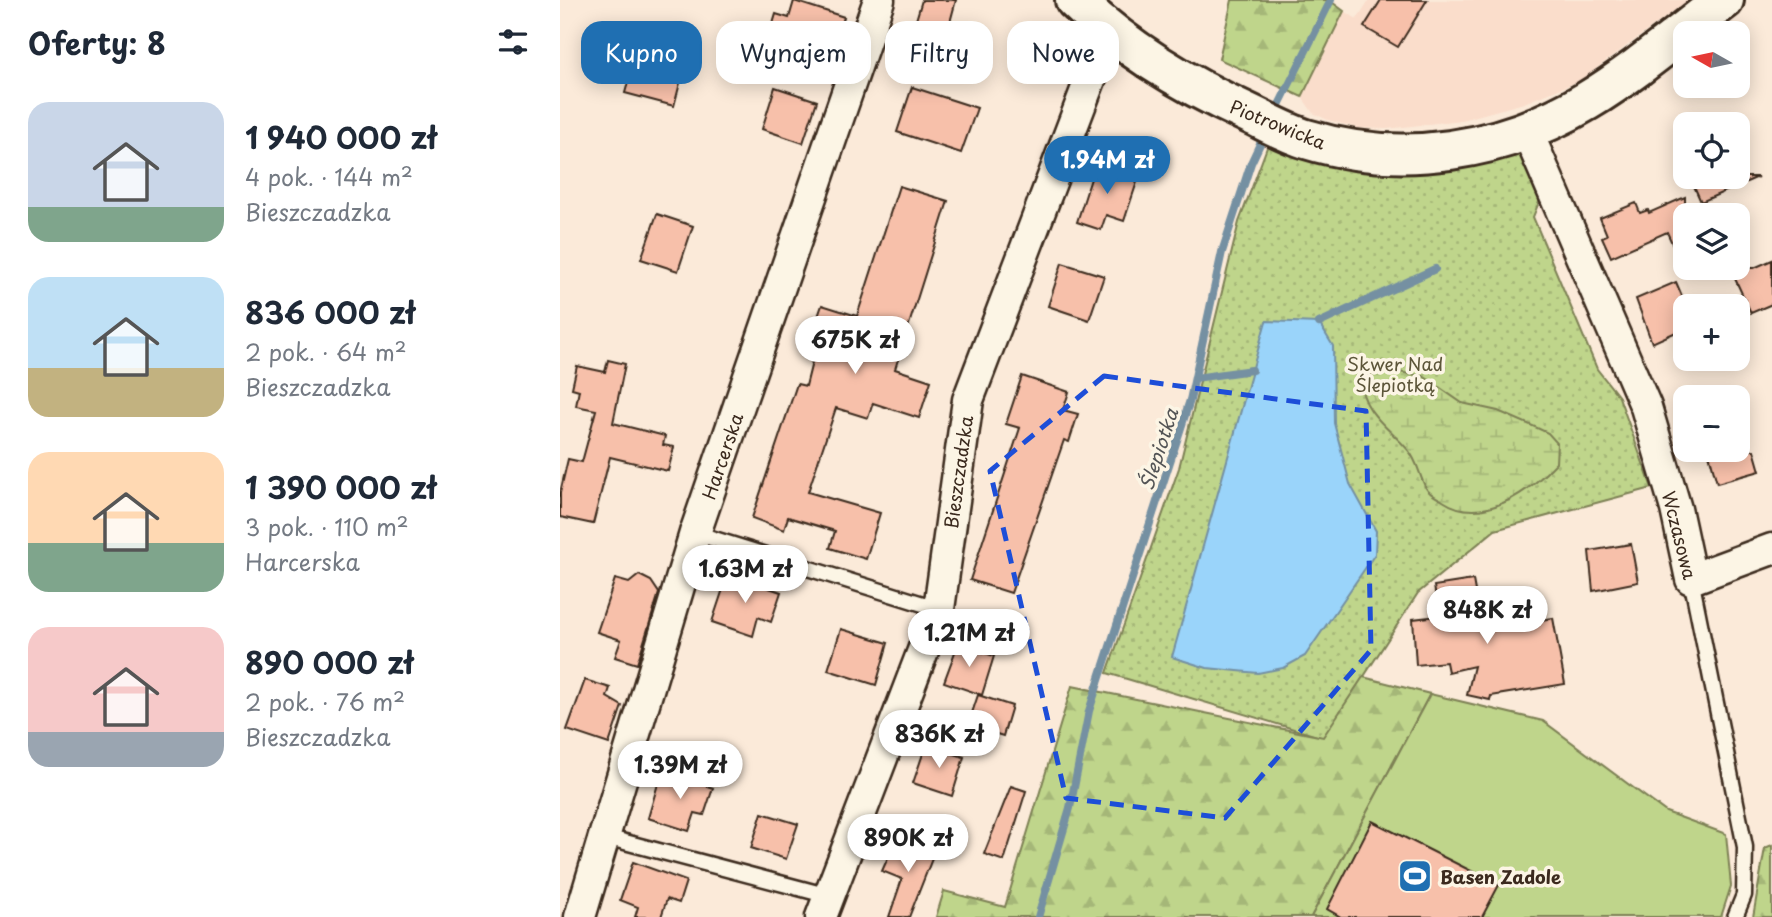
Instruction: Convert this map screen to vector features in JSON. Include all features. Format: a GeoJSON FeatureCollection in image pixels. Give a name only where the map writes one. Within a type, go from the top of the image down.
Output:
{"type":"FeatureCollection","features":[{"type":"Feature","properties":{"kind":"street","name":"Harcerska"},"geometry":{"type":"LineString","coordinates":[[580,917],[695,533],[879,0]]}},
{"type":"Feature","properties":{"kind":"street","name":"Piotrowicka"},"geometry":{"type":"LineString","coordinates":[[1099,14],[1170,74],[1219,100],[1303,138],[1361,151],[1416,155],[1450,151],[1527,131],[1587,101],[1724,0]]}},
{"type":"Feature","properties":{"kind":"street","name":"Bieszczadzka"},"geometry":{"type":"LineString","coordinates":[[825,906],[939,609],[968,400],[1099,14]]}},
{"type":"Feature","properties":{"kind":"street","name":"Wczasowa"},"geometry":{"type":"LineString","coordinates":[[1527,131],[1646,407],[1692,579]]}},
{"type":"Feature","properties":{"kind":"street"},"geometry":{"type":"LineString","coordinates":[[1692,579],[1772,549]]}},
{"type":"Feature","properties":{"kind":"lane"},"geometry":{"type":"LineString","coordinates":[[695,533],[939,609]]}},
{"type":"Feature","properties":{"kind":"lane","name":"Wczasowa"},"geometry":{"type":"LineString","coordinates":[[1692,579],[1745,847],[1744,895],[1735,917]]}},
{"type":"Feature","properties":{"kind":"lane"},"geometry":{"type":"LineString","coordinates":[[606,837],[825,906]]}},
{"type":"Feature","properties":{"kind":"highlighted area"},"geometry":{"type":"Polygon","coordinates":[[[1104,376],[1366,411],[1371,650],[1225,818],[1066,798],[990,471],[1104,376]]]}},
{"type":"Feature","properties":{"kind":"shaded area"},"geometry":{"type":"Polygon","coordinates":[[[1369,0],[1689,0],[1579,81],[1524,103],[1462,120],[1387,129],[1357,128],[1328,120],[1313,113],[1302,97],[1344,11],[1357,19],[1369,0]]]}},
{"type":"Feature","properties":{"kind":"green space"},"geometry":{"type":"Polygon","coordinates":[[[1232,0],[1329,0],[1344,11],[1302,97],[1219,59],[1232,0]]]}},
{"type":"Feature","properties":{"kind":"green space","name":"Skwer Nad Ślepiotką"},"geometry":{"type":"Polygon","coordinates":[[[1269,142],[1523,150],[1543,192],[1533,217],[1597,369],[1619,397],[1652,488],[1495,530],[1418,593],[1324,738],[1107,673],[1179,468],[1239,222],[1269,142]]]}},
{"type":"Feature","properties":{"kind":"green space"},"geometry":{"type":"Polygon","coordinates":[[[1380,369],[1423,376],[1462,403],[1498,411],[1548,433],[1557,443],[1556,463],[1519,494],[1489,508],[1458,508],[1443,501],[1427,490],[1411,454],[1378,419],[1366,401],[1361,381],[1380,369]]]}},
{"type":"Feature","properties":{"kind":"green space"},"geometry":{"type":"Polygon","coordinates":[[[1363,677],[1430,694],[1311,917],[936,917],[944,891],[1005,907],[1072,686],[1323,737],[1363,677]]]}},
{"type":"Feature","properties":{"kind":"green space"},"geometry":{"type":"Polygon","coordinates":[[[1430,694],[1543,721],[1666,812],[1726,834],[1731,886],[1721,917],[1311,917],[1430,694]]]}},
{"type":"Feature","properties":{"kind":"green space"},"geometry":{"type":"Polygon","coordinates":[[[1772,845],[1772,917],[1753,917],[1765,848],[1772,845]]]}},
{"type":"Feature","properties":{"kind":"water"},"geometry":{"type":"Polygon","coordinates":[[[1266,321],[1319,323],[1333,346],[1334,423],[1350,484],[1376,531],[1375,554],[1305,656],[1283,668],[1258,673],[1207,668],[1172,657],[1266,321]]]}},
{"type":"Feature","properties":{"kind":"building"},"geometry":{"type":"Polygon","coordinates":[[[922,0],[956,0],[950,21],[916,21],[922,0]]]}},
{"type":"Feature","properties":{"kind":"building"},"geometry":{"type":"Polygon","coordinates":[[[1381,0],[1427,0],[1398,47],[1364,27],[1381,0]]]}},
{"type":"Feature","properties":{"kind":"building"},"geometry":{"type":"Polygon","coordinates":[[[794,1],[844,17],[843,21],[774,21],[776,14],[789,18],[794,1]]]}},
{"type":"Feature","properties":{"kind":"building"},"geometry":{"type":"Polygon","coordinates":[[[627,84],[680,84],[674,106],[625,93],[627,84]]]}},
{"type":"Feature","properties":{"kind":"building"},"geometry":{"type":"Polygon","coordinates":[[[775,87],[817,101],[803,143],[762,129],[775,87]]]}},
{"type":"Feature","properties":{"kind":"building"},"geometry":{"type":"Polygon","coordinates":[[[912,87],[977,108],[961,153],[897,132],[912,87]]]}},
{"type":"Feature","properties":{"kind":"building"},"geometry":{"type":"Polygon","coordinates":[[[1096,163],[1139,176],[1124,221],[1106,215],[1101,230],[1077,222],[1096,163]]]}},
{"type":"Feature","properties":{"kind":"building"},"geometry":{"type":"Polygon","coordinates":[[[899,186],[948,201],[895,369],[931,381],[919,418],[873,403],[868,418],[836,408],[808,492],[880,513],[866,559],[830,548],[835,531],[788,517],[784,530],[752,518],[797,384],[806,386],[813,358],[805,355],[822,305],[857,316],[899,186]]]}},
{"type":"Feature","properties":{"kind":"building"},"geometry":{"type":"Polygon","coordinates":[[[1695,189],[1731,189],[1701,202],[1695,189]]]}},
{"type":"Feature","properties":{"kind":"building"},"geometry":{"type":"Polygon","coordinates":[[[1685,197],[1685,203],[1673,203],[1673,245],[1667,232],[1611,257],[1602,237],[1607,235],[1600,218],[1636,203],[1640,213],[1648,210],[1649,213],[1685,197]]]}},
{"type":"Feature","properties":{"kind":"building"},"geometry":{"type":"Polygon","coordinates":[[[657,214],[693,226],[678,271],[641,259],[657,214]]]}},
{"type":"Feature","properties":{"kind":"building"},"geometry":{"type":"Polygon","coordinates":[[[1772,260],[1772,304],[1751,313],[1750,294],[1742,294],[1736,280],[1750,280],[1750,268],[1772,260]]]}},
{"type":"Feature","properties":{"kind":"building"},"geometry":{"type":"Polygon","coordinates":[[[1062,263],[1104,276],[1089,320],[1048,306],[1062,263]]]}},
{"type":"Feature","properties":{"kind":"building"},"geometry":{"type":"Polygon","coordinates":[[[1676,282],[1681,294],[1673,294],[1673,333],[1652,343],[1636,299],[1676,282]]]}},
{"type":"Feature","properties":{"kind":"building"},"geometry":{"type":"Polygon","coordinates":[[[608,360],[625,364],[613,423],[665,436],[663,445],[674,447],[668,471],[610,457],[593,524],[560,517],[560,493],[568,459],[582,462],[596,410],[576,406],[579,390],[572,388],[577,366],[605,372],[608,360]]]}},
{"type":"Feature","properties":{"kind":"building"},"geometry":{"type":"Polygon","coordinates":[[[1022,376],[1069,392],[1063,410],[1078,414],[1069,442],[1064,440],[1011,593],[970,580],[1020,428],[1006,424],[1022,376]]]}},
{"type":"Feature","properties":{"kind":"building"},"geometry":{"type":"Polygon","coordinates":[[[1750,450],[1754,450],[1760,471],[1717,483],[1711,462],[1750,462],[1750,450]]]}},
{"type":"Feature","properties":{"kind":"building"},"geometry":{"type":"Polygon","coordinates":[[[1631,544],[1638,582],[1593,591],[1589,551],[1631,544]]]}},
{"type":"Feature","properties":{"kind":"building"},"geometry":{"type":"Polygon","coordinates":[[[728,574],[781,592],[771,622],[758,617],[753,636],[712,622],[728,574]]]}},
{"type":"Feature","properties":{"kind":"building"},"geometry":{"type":"Polygon","coordinates":[[[639,575],[651,581],[659,593],[637,664],[615,657],[621,640],[597,632],[615,579],[629,583],[639,575]]]}},
{"type":"Feature","properties":{"kind":"building"},"geometry":{"type":"Polygon","coordinates":[[[1473,580],[1482,630],[1553,618],[1565,684],[1491,696],[1490,700],[1467,695],[1474,666],[1448,672],[1446,662],[1416,665],[1413,619],[1439,616],[1434,586],[1473,580]]]}},
{"type":"Feature","properties":{"kind":"building"},"geometry":{"type":"Polygon","coordinates":[[[841,629],[888,643],[876,685],[828,670],[841,629]]]}},
{"type":"Feature","properties":{"kind":"building"},"geometry":{"type":"Polygon","coordinates":[[[958,644],[994,656],[982,695],[944,682],[958,644]]]}},
{"type":"Feature","properties":{"kind":"building"},"geometry":{"type":"Polygon","coordinates":[[[585,680],[610,688],[607,697],[622,706],[609,744],[567,730],[585,680]]]}},
{"type":"Feature","properties":{"kind":"building"},"geometry":{"type":"Polygon","coordinates":[[[978,695],[1012,706],[1003,736],[968,725],[978,695]]]}},
{"type":"Feature","properties":{"kind":"building"},"geometry":{"type":"Polygon","coordinates":[[[926,745],[964,757],[952,796],[913,783],[926,745]]]}},
{"type":"Feature","properties":{"kind":"building"},"geometry":{"type":"Polygon","coordinates":[[[683,772],[709,780],[707,786],[713,788],[704,815],[695,813],[689,831],[648,818],[660,777],[679,783],[683,772]]]}},
{"type":"Feature","properties":{"kind":"building"},"geometry":{"type":"Polygon","coordinates":[[[1011,786],[1026,791],[1004,861],[984,854],[1011,786]]]}},
{"type":"Feature","properties":{"kind":"building"},"geometry":{"type":"Polygon","coordinates":[[[762,813],[798,824],[786,859],[751,848],[762,813]]]}},
{"type":"Feature","properties":{"kind":"building","name":"Basen Zadole"},"geometry":{"type":"Polygon","coordinates":[[[1372,821],[1499,885],[1482,917],[1341,917],[1327,909],[1372,821]]]}},
{"type":"Feature","properties":{"kind":"building"},"geometry":{"type":"Polygon","coordinates":[[[897,837],[935,851],[909,917],[889,917],[902,879],[882,871],[897,837]]]}},
{"type":"Feature","properties":{"kind":"building"},"geometry":{"type":"Polygon","coordinates":[[[633,862],[686,881],[679,903],[667,899],[661,917],[635,917],[638,907],[620,900],[633,862]]]}},
{"type":"Feature","properties":{"kind":"waterway","name":"Ślepiotka"},"geometry":{"type":"LineString","coordinates":[[1275,113],[1331,0]]}},
{"type":"Feature","properties":{"kind":"waterway","name":"Ślepiotka"},"geometry":{"type":"LineString","coordinates":[[1038,917],[1070,808],[1089,711],[1190,400],[1222,252],[1251,163],[1266,131]]}},
{"type":"Feature","properties":{"kind":"waterway"},"geometry":{"type":"LineString","coordinates":[[1319,323],[1435,269]]}},
{"type":"Feature","properties":{"kind":"waterway"},"geometry":{"type":"LineString","coordinates":[[1195,378],[1252,370]]}},
{"type":"Feature","properties":{"kind":"place","name":"Basen Zadole"},"geometry":{"type":"Point","coordinates":[1415,876]}}]}
